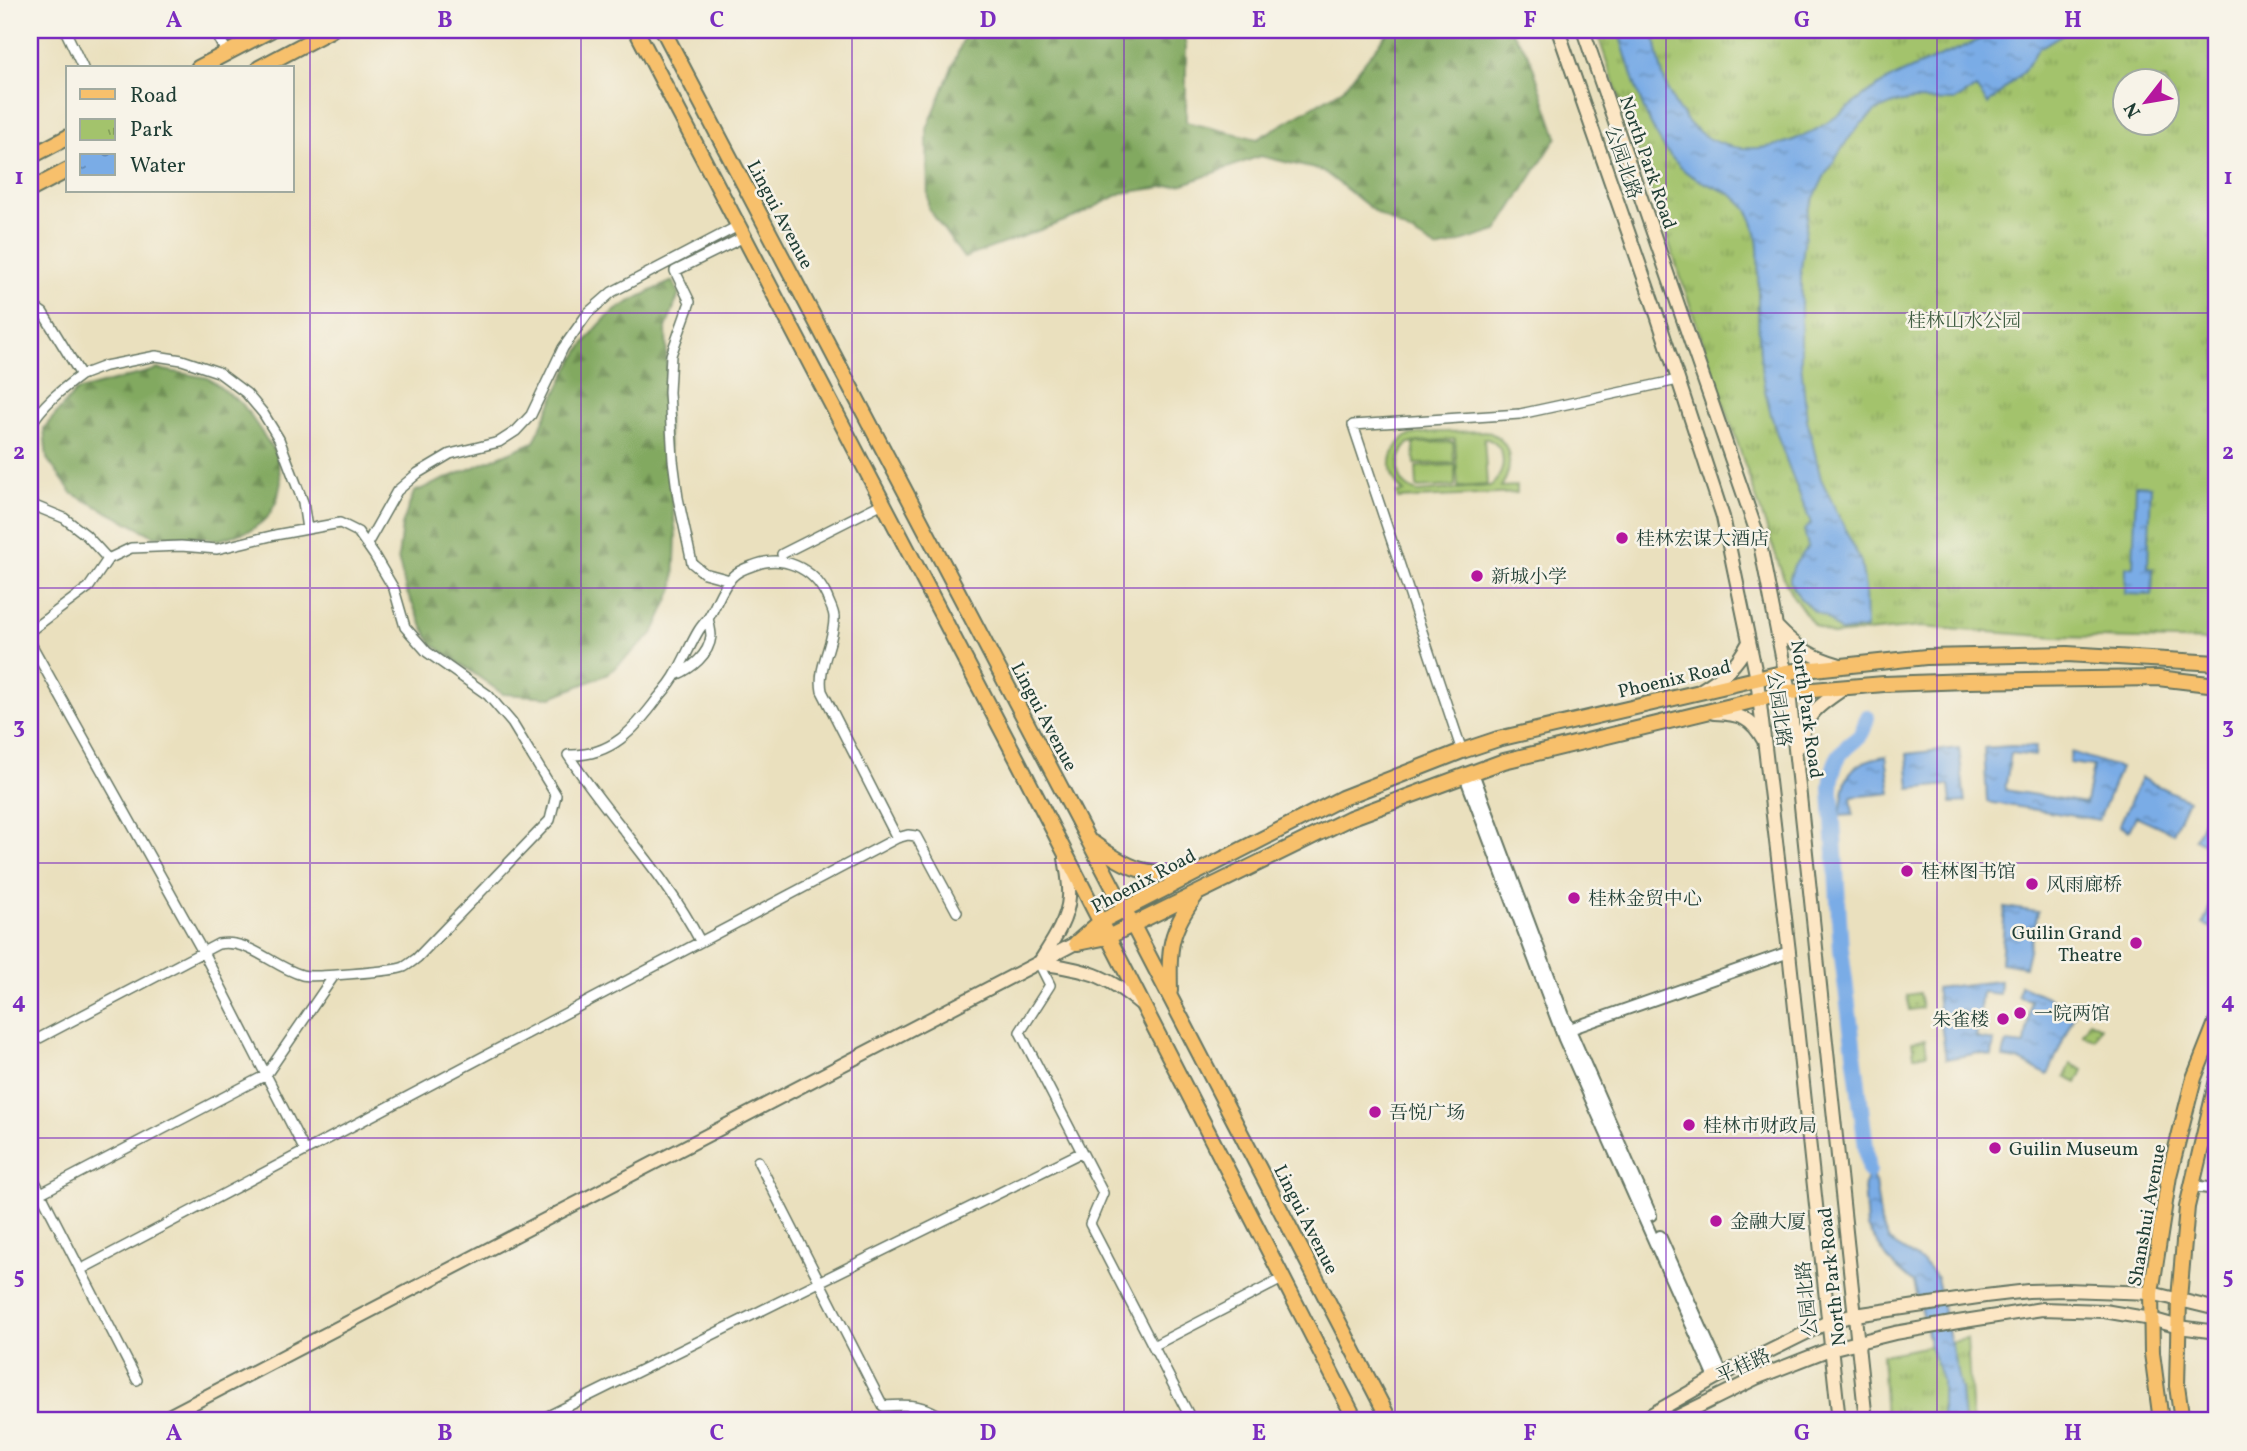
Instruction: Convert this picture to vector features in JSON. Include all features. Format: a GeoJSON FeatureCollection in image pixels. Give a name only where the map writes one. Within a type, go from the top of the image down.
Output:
{"type":"FeatureCollection","features":[{"type":"Feature","properties":{"kind":"main road"},"geometry":{"type":"LineString","coordinates":[[202,66],[271,30]]}},
{"type":"Feature","properties":{"kind":"main road"},"geometry":{"type":"LineString","coordinates":[[263,66],[331,30]]}},
{"type":"Feature","properties":{"kind":"main road"},"geometry":{"type":"LineString","coordinates":[[636,30],[1063,850],[1356,1421]]}},
{"type":"Feature","properties":{"kind":"main road","name":"Lingui Avenue"},"geometry":{"type":"LineString","coordinates":[[663,30],[1390,1421]]}},
{"type":"Feature","properties":{"kind":"main road","name":"公园北路"},"geometry":{"type":"LineString","coordinates":[[1558,30],[1723,517],[1757,679],[1839,1421]]}},
{"type":"Feature","properties":{"kind":"main road","name":"North Park Road"},"geometry":{"type":"LineString","coordinates":[[1583,30],[1759,539],[1777,627],[1789,692],[1866,1421]]}},
{"type":"Feature","properties":{"kind":"main road"},"geometry":{"type":"LineString","coordinates":[[30,157],[66,138]]}},
{"type":"Feature","properties":{"kind":"main road"},"geometry":{"type":"LineString","coordinates":[[30,190],[66,171]]}},
{"type":"Feature","properties":{"kind":"main road"},"geometry":{"type":"LineString","coordinates":[[1777,627],[1802,650],[1843,666]]}},
{"type":"Feature","properties":{"kind":"main road"},"geometry":{"type":"LineString","coordinates":[[1698,692],[1737,663],[1749,642]]}},
{"type":"Feature","properties":{"kind":"main road","name":"Phoenix Road"},"geometry":{"type":"LineString","coordinates":[[1076,943],[1100,922],[1342,797],[1498,739],[1786,672],[1926,657],[2067,654],[2217,663]]}},
{"type":"Feature","properties":{"kind":"main road","name":"Phoenix Road"},"geometry":{"type":"LineString","coordinates":[[1076,943],[1108,937],[1350,818],[1504,761],[1789,692],[1931,682],[2158,678],[2217,685]]}},
{"type":"Feature","properties":{"kind":"main road"},"geometry":{"type":"LineString","coordinates":[[1797,768],[1802,729],[1813,712],[1846,687]]}},
{"type":"Feature","properties":{"kind":"main road"},"geometry":{"type":"LineString","coordinates":[[1703,713],[1730,713],[1744,717],[1758,729],[1766,744]]}},
{"type":"Feature","properties":{"kind":"main road"},"geometry":{"type":"LineString","coordinates":[[1089,841],[1118,862],[1136,869],[1162,874],[1192,875]]}},
{"type":"Feature","properties":{"kind":"main road"},"geometry":{"type":"LineString","coordinates":[[1039,962],[1060,925],[1069,900],[1063,850]]}},
{"type":"Feature","properties":{"kind":"main road"},"geometry":{"type":"LineString","coordinates":[[1170,996],[1169,956],[1174,930],[1198,892]]}},
{"type":"Feature","properties":{"kind":"main road"},"geometry":{"type":"LineString","coordinates":[[159,1421],[1076,943]]}},
{"type":"Feature","properties":{"kind":"main road"},"geometry":{"type":"LineString","coordinates":[[1039,962],[1097,974],[1121,987],[1143,1006]]}},
{"type":"Feature","properties":{"kind":"main road","name":"Shanshui Avenue"},"geometry":{"type":"LineString","coordinates":[[2161,1421],[2152,1353],[2151,1293],[2169,1176],[2194,1078],[2217,1020]]}},
{"type":"Feature","properties":{"kind":"main road","name":"Shanshui Avenue"},"geometry":{"type":"LineString","coordinates":[[2182,1421],[2177,1386],[2179,1299],[2187,1207],[2217,1080]]}},
{"type":"Feature","properties":{"kind":"main road","name":"平桂路"},"geometry":{"type":"LineString","coordinates":[[1640,1421],[1719,1376],[1828,1322],[1855,1315],[2028,1291],[2151,1293]]}},
{"type":"Feature","properties":{"kind":"main road"},"geometry":{"type":"LineString","coordinates":[[2151,1293],[2217,1309]]}},
{"type":"Feature","properties":{"kind":"main road","name":"平桂路"},"geometry":{"type":"LineString","coordinates":[[1669,1421],[1756,1378],[1830,1349],[1895,1333],[1958,1322],[2042,1309],[2104,1311],[2217,1332]]}},
{"type":"Feature","properties":{"kind":"street"},"geometry":{"type":"LineString","coordinates":[[65,30],[82,66]]}},
{"type":"Feature","properties":{"kind":"street"},"geometry":{"type":"LineString","coordinates":[[215,30],[227,53]]}},
{"type":"Feature","properties":{"kind":"street"},"geometry":{"type":"LineString","coordinates":[[367,544],[397,491],[418,473],[450,454],[499,442],[516,431],[531,415],[563,348],[588,313],[612,292],[741,231]]}},
{"type":"Feature","properties":{"kind":"street"},"geometry":{"type":"LineString","coordinates":[[730,580],[704,573],[692,563],[673,460],[669,373],[675,342],[690,302],[675,271],[741,231]]}},
{"type":"Feature","properties":{"kind":"street"},"geometry":{"type":"LineString","coordinates":[[30,304],[43,313],[81,375]]}},
{"type":"Feature","properties":{"kind":"street"},"geometry":{"type":"LineString","coordinates":[[30,426],[35,416],[59,392],[81,375],[104,366],[156,356],[182,359],[218,372],[246,393],[263,413],[279,439],[303,502],[307,529]]}},
{"type":"Feature","properties":{"kind":"street"},"geometry":{"type":"LineString","coordinates":[[1462,751],[1353,425],[1520,414],[1678,380]]}},
{"type":"Feature","properties":{"kind":"street"},"geometry":{"type":"LineString","coordinates":[[782,554],[883,503]]}},
{"type":"Feature","properties":{"kind":"street"},"geometry":{"type":"LineString","coordinates":[[30,504],[64,518],[86,535],[108,559]]}},
{"type":"Feature","properties":{"kind":"street"},"geometry":{"type":"LineString","coordinates":[[30,631],[89,587],[108,559],[131,548],[181,546],[217,549],[340,523],[358,532],[367,544],[394,589],[405,627],[427,652],[488,695],[512,723],[555,795],[550,820],[417,958],[402,968],[333,976],[304,976],[231,941],[218,944],[30,1043]]}},
{"type":"Feature","properties":{"kind":"street"},"geometry":{"type":"LineString","coordinates":[[700,941],[689,919],[568,755],[587,754],[606,747],[637,727],[676,675],[730,580],[741,570],[759,563],[786,562],[801,568],[823,590],[834,617],[821,676],[822,691],[897,838]]}},
{"type":"Feature","properties":{"kind":"street"},"geometry":{"type":"LineString","coordinates":[[676,675],[699,660],[707,649],[711,636],[708,618]]}},
{"type":"Feature","properties":{"kind":"street"},"geometry":{"type":"LineString","coordinates":[[30,642],[203,952],[305,1151]]}},
{"type":"Feature","properties":{"kind":"street"},"geometry":{"type":"LineString","coordinates":[[1469,774],[1567,1034],[1719,1376]]}},
{"type":"Feature","properties":{"kind":"street"},"geometry":{"type":"LineString","coordinates":[[80,1270],[897,838],[916,836],[957,912]]}},
{"type":"Feature","properties":{"kind":"street"},"geometry":{"type":"LineString","coordinates":[[1567,1034],[1789,955]]}},
{"type":"Feature","properties":{"kind":"street"},"geometry":{"type":"LineString","coordinates":[[1039,962],[1050,985],[1020,1032],[1103,1193],[1090,1224],[1192,1421]]}},
{"type":"Feature","properties":{"kind":"street"},"geometry":{"type":"LineString","coordinates":[[36,1191],[266,1075],[333,976]]}},
{"type":"Feature","properties":{"kind":"street"},"geometry":{"type":"LineString","coordinates":[[538,1421],[1082,1152]]}},
{"type":"Feature","properties":{"kind":"street"},"geometry":{"type":"LineString","coordinates":[[758,1161],[883,1406],[913,1404],[948,1421]]}},
{"type":"Feature","properties":{"kind":"street"},"geometry":{"type":"LineString","coordinates":[[30,1172],[36,1191],[137,1380]]}},
{"type":"Feature","properties":{"kind":"street"},"geometry":{"type":"LineString","coordinates":[[2192,1186],[2217,1189]]}},
{"type":"Feature","properties":{"kind":"street"},"geometry":{"type":"LineString","coordinates":[[1153,1346],[1282,1279]]}},
{"type":"Feature","properties":{"kind":"street"},"geometry":{"type":"LineString","coordinates":[[30,1303],[30,1313]]}},
{"type":"Feature","properties":{"kind":"green space"},"geometry":{"type":"Polygon","coordinates":[[[967,30],[1182,30],[1186,45],[1186,122],[1257,139],[1343,89],[1390,30],[1510,30],[1529,55],[1557,137],[1497,231],[1438,249],[1377,213],[1323,171],[1260,156],[1184,184],[1122,193],[1075,217],[964,258],[928,208],[927,129],[967,30]]]}},
{"type":"Feature","properties":{"kind":"green space","name":"桂林山水公园"},"geometry":{"type":"Polygon","coordinates":[[[1596,30],[2217,30],[2217,641],[2057,637],[1921,627],[1833,635],[1814,625],[1784,579],[1596,30]]]}},
{"type":"Feature","properties":{"kind":"green space"},"geometry":{"type":"Polygon","coordinates":[[[673,281],[679,294],[666,328],[669,472],[676,535],[674,587],[653,634],[608,674],[552,697],[503,694],[431,643],[406,591],[398,558],[402,525],[414,492],[534,442],[565,376],[595,330],[621,307],[673,281]]]}},
{"type":"Feature","properties":{"kind":"green space"},"geometry":{"type":"Polygon","coordinates":[[[158,369],[208,378],[243,405],[277,455],[281,482],[277,501],[267,518],[251,530],[219,540],[191,536],[154,536],[73,494],[47,459],[44,428],[76,391],[158,369]]]}},
{"type":"Feature","properties":{"kind":"green space"},"geometry":{"type":"Polygon","coordinates":[[[1485,431],[1501,440],[1508,454],[1508,471],[1501,487],[1517,486],[1517,493],[1398,499],[1397,493],[1404,492],[1393,476],[1391,459],[1405,438],[1424,433],[1485,431]],[[1484,438],[1487,485],[1458,487],[1455,439],[1409,443],[1399,464],[1401,478],[1410,489],[1418,492],[1490,486],[1500,474],[1503,459],[1498,446],[1484,438]]]}},
{"type":"Feature","properties":{"kind":"green space"},"geometry":{"type":"Polygon","coordinates":[[[1453,442],[1454,463],[1415,464],[1414,443],[1453,442]]]}},
{"type":"Feature","properties":{"kind":"green space"},"geometry":{"type":"Polygon","coordinates":[[[1455,465],[1455,486],[1417,488],[1416,467],[1455,465]]]}},
{"type":"Feature","properties":{"kind":"green space"},"geometry":{"type":"Polygon","coordinates":[[[1919,993],[1922,1008],[1909,1010],[1907,995],[1919,993]]]}},
{"type":"Feature","properties":{"kind":"green space"},"geometry":{"type":"Polygon","coordinates":[[[2089,1021],[2101,1027],[2095,1040],[2083,1034],[2089,1021]]]}},
{"type":"Feature","properties":{"kind":"green space"},"geometry":{"type":"Polygon","coordinates":[[[1925,1040],[1927,1054],[1914,1056],[1912,1042],[1925,1040]]]}},
{"type":"Feature","properties":{"kind":"green space"},"geometry":{"type":"Polygon","coordinates":[[[2071,1064],[2083,1070],[2077,1083],[2065,1077],[2071,1064]]]}},
{"type":"Feature","properties":{"kind":"green space"},"geometry":{"type":"Polygon","coordinates":[[[1967,1339],[1972,1421],[1886,1421],[1882,1355],[1967,1339]]]}},
{"type":"Feature","properties":{"kind":"water"},"geometry":{"type":"Polygon","coordinates":[[[1618,30],[1654,30],[1660,64],[1671,97],[1684,117],[1699,132],[1716,142],[1755,148],[1796,139],[1817,129],[1886,81],[1997,30],[2069,30],[2038,49],[2024,71],[1988,104],[1976,88],[1954,101],[1914,100],[1896,103],[1876,111],[1847,141],[1825,175],[1808,210],[1801,270],[1801,363],[1807,419],[1821,479],[1861,562],[1866,629],[1840,632],[1826,617],[1814,611],[1800,598],[1790,582],[1794,565],[1808,547],[1804,530],[1811,524],[1782,450],[1765,392],[1760,352],[1758,251],[1754,223],[1737,199],[1694,178],[1672,159],[1651,125],[1643,106],[1618,30]]]}},
{"type":"Feature","properties":{"kind":"water"},"geometry":{"type":"Polygon","coordinates":[[[2136,485],[2151,486],[2148,567],[2153,568],[2152,595],[2125,594],[2126,567],[2133,566],[2136,485]]]}},
{"type":"Feature","properties":{"kind":"water"},"geometry":{"type":"Polygon","coordinates":[[[2036,747],[2035,756],[2011,753],[2005,790],[2086,803],[2093,766],[2069,763],[2071,752],[2120,768],[2099,820],[1987,802],[1984,748],[2036,747]]]}},
{"type":"Feature","properties":{"kind":"water"},"geometry":{"type":"Polygon","coordinates":[[[1959,748],[1965,802],[1951,803],[1949,785],[1910,789],[1907,754],[1959,748]]]}},
{"type":"Feature","properties":{"kind":"water"},"geometry":{"type":"Polygon","coordinates":[[[1886,756],[1891,793],[1851,797],[1853,815],[1840,816],[1849,774],[1862,763],[1886,756]]]}},
{"type":"Feature","properties":{"kind":"water"},"geometry":{"type":"Polygon","coordinates":[[[2141,778],[2188,800],[2173,833],[2136,816],[2129,831],[2119,826],[2141,778]]]}},
{"type":"Feature","properties":{"kind":"water"},"geometry":{"type":"Polygon","coordinates":[[[2210,806],[2217,810],[2217,850],[2195,839],[2210,806]]]}},
{"type":"Feature","properties":{"kind":"water"},"geometry":{"type":"Polygon","coordinates":[[[2217,890],[2217,922],[2214,929],[2203,924],[2217,890]]]}},
{"type":"Feature","properties":{"kind":"water"},"geometry":{"type":"Polygon","coordinates":[[[2005,907],[2038,912],[2025,967],[2001,963],[2005,907]]]}},
{"type":"Feature","properties":{"kind":"water"},"geometry":{"type":"Polygon","coordinates":[[[2000,981],[1999,994],[1982,992],[1976,1038],[1994,1041],[1992,1056],[1979,1053],[1946,1059],[1936,988],[2000,981]]]}},
{"type":"Feature","properties":{"kind":"water"},"geometry":{"type":"Polygon","coordinates":[[[2020,985],[2076,1010],[2048,1075],[2018,1060],[2003,1058],[2006,1043],[2025,1045],[2031,1000],[2018,997],[2020,985]]]}},
{"type":"Feature","properties":{"kind":"water"},"geometry":{"type":"Polygon","coordinates":[[[1869,1171],[1875,1182],[1881,1223],[1889,1241],[1923,1262],[1937,1278],[1961,1391],[1964,1421],[1942,1421],[1942,1380],[1914,1283],[1890,1262],[1867,1228],[1864,1185],[1869,1171]]]}},
{"type":"Feature","properties":{"kind":"waterway"},"geometry":{"type":"LineString","coordinates":[[1867,717],[1860,736],[1842,752],[1837,761],[1831,790],[1841,949],[1869,1171]]}},
{"type":"Feature","properties":{"kind":"place","name":"桂林宏谋大酒店"},"geometry":{"type":"Point","coordinates":[1622,538]}},
{"type":"Feature","properties":{"kind":"place","name":"新城小学"},"geometry":{"type":"Point","coordinates":[1477,576]}},
{"type":"Feature","properties":{"kind":"place","name":"桂林图书馆"},"geometry":{"type":"Point","coordinates":[1907,871]}},
{"type":"Feature","properties":{"kind":"place","name":"风雨廊桥"},"geometry":{"type":"Point","coordinates":[2032,884]}},
{"type":"Feature","properties":{"kind":"place","name":"桂林金贸中心"},"geometry":{"type":"Point","coordinates":[1574,898]}},
{"type":"Feature","properties":{"kind":"place","name":"Guilin Grand Theatre"},"geometry":{"type":"Point","coordinates":[2136,943]}},
{"type":"Feature","properties":{"kind":"place","name":"一院两馆"},"geometry":{"type":"Point","coordinates":[2020,1013]}},
{"type":"Feature","properties":{"kind":"place","name":"朱雀楼"},"geometry":{"type":"Point","coordinates":[2003,1019]}},
{"type":"Feature","properties":{"kind":"place","name":"吾悦广场"},"geometry":{"type":"Point","coordinates":[1375,1112]}},
{"type":"Feature","properties":{"kind":"place","name":"桂林市财政局"},"geometry":{"type":"Point","coordinates":[1689,1125]}},
{"type":"Feature","properties":{"kind":"place","name":"Guilin Museum"},"geometry":{"type":"Point","coordinates":[1995,1148]}},
{"type":"Feature","properties":{"kind":"place","name":"金融大厦"},"geometry":{"type":"Point","coordinates":[1716,1221]}}]}
